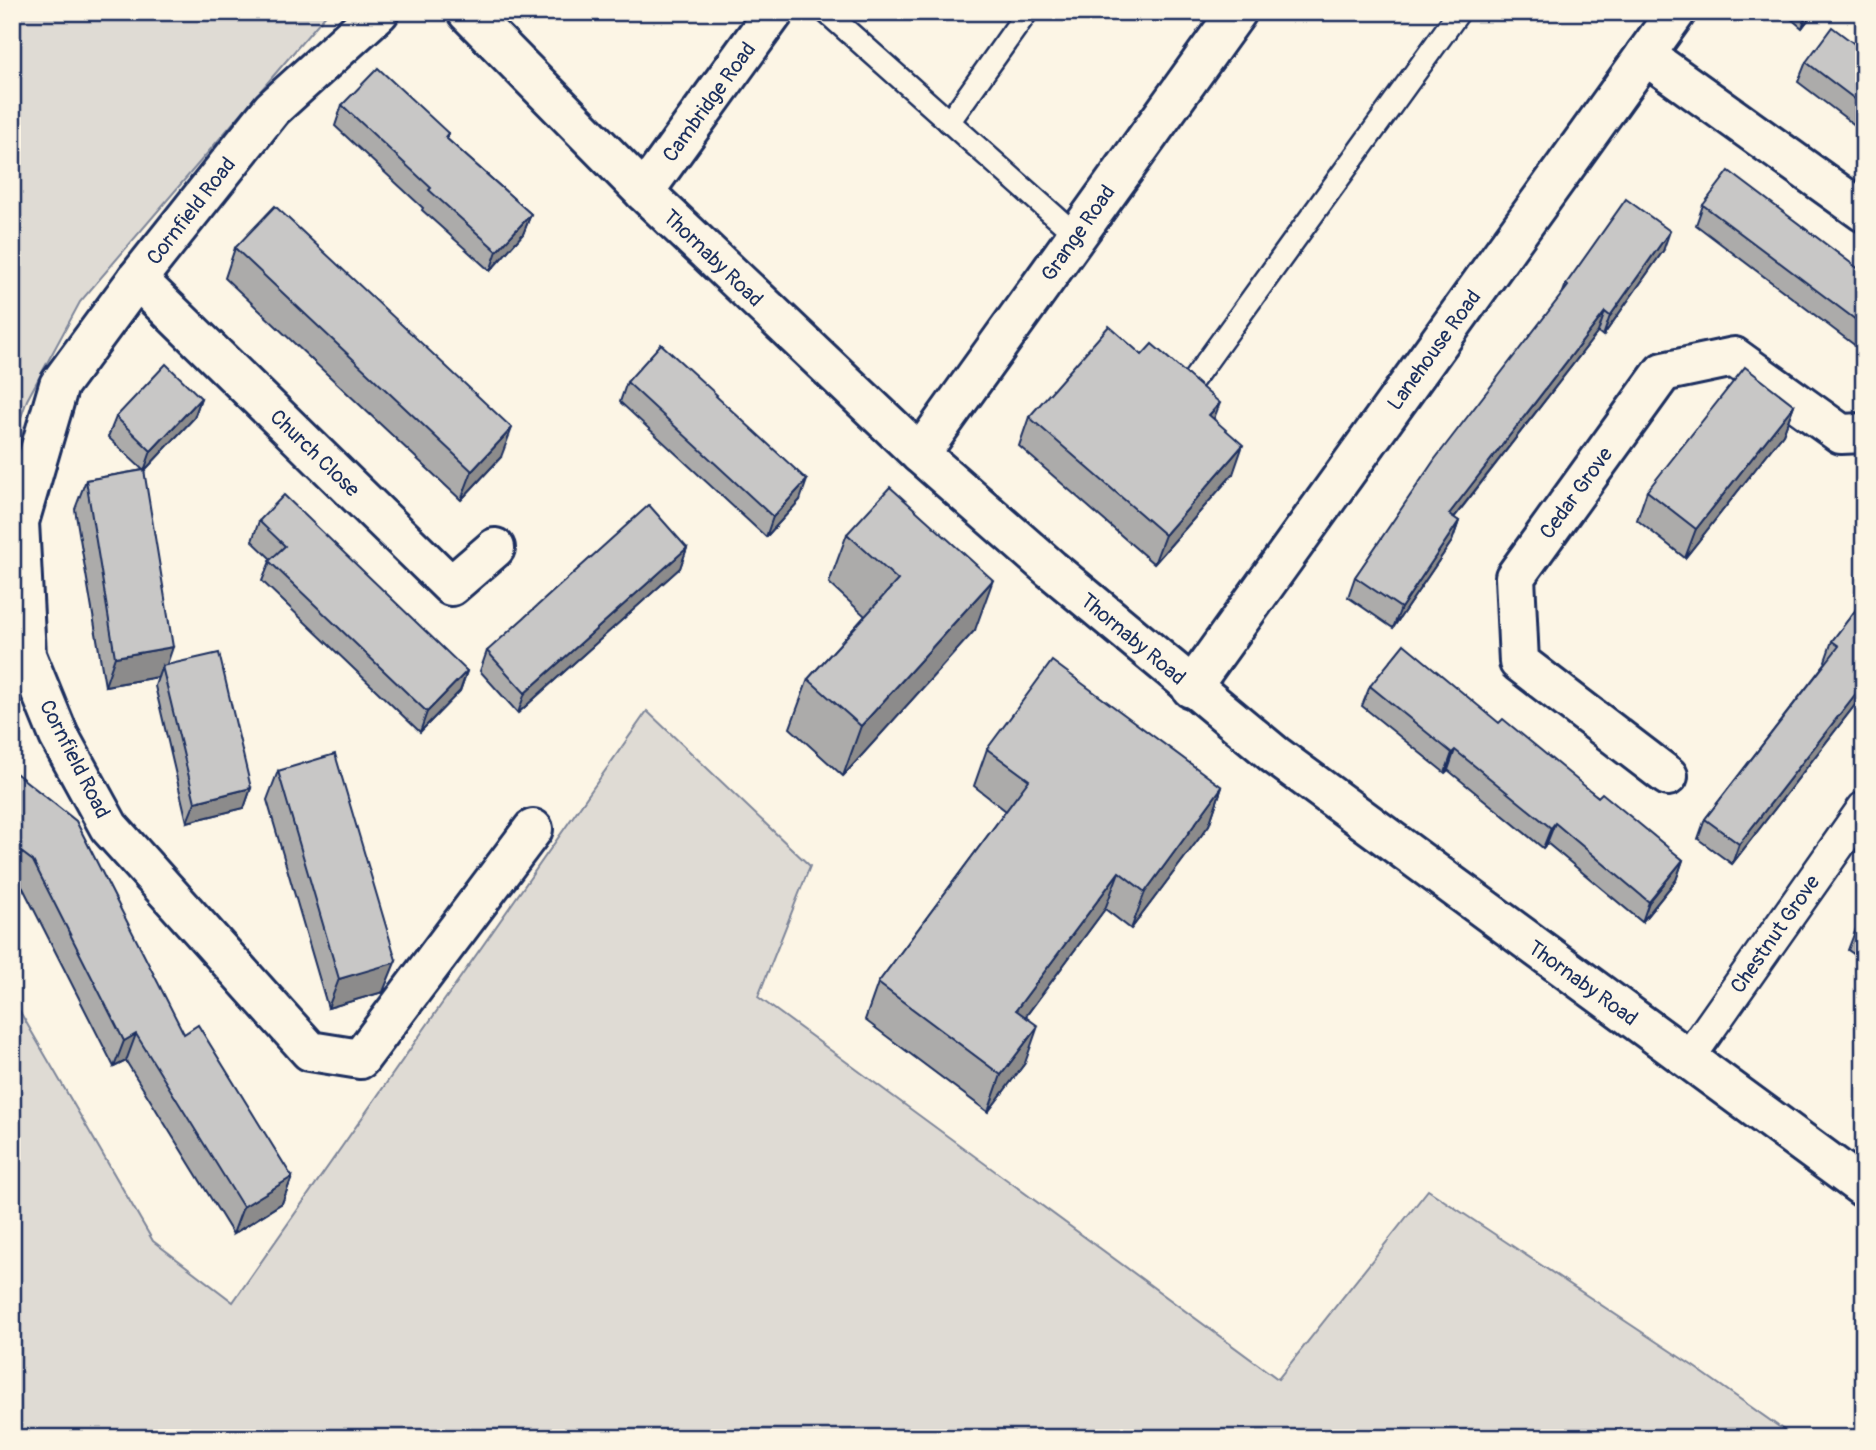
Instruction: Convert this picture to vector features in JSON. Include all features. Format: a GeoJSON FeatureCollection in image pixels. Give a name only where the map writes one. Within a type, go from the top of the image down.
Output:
{"type":"FeatureCollection","features":[{"type":"Feature","properties":{"kind":"street","name":"Cornfield Road"},"geometry":{"type":"LineString","coordinates":[[379,12],[272,109],[137,279],[60,385],[19,522],[19,657],[109,827],[310,1051],[360,1059],[533,829]]}},
{"type":"Feature","properties":{"kind":"street","name":"Thornaby Road"},"geometry":{"type":"LineString","coordinates":[[467,12],[645,192],[920,454],[1191,688],[1275,755],[1864,1188]]}},
{"type":"Feature","properties":{"kind":"street","name":"Cambridge Road"},"geometry":{"type":"LineString","coordinates":[[645,192],[774,12]]}},
{"type":"Feature","properties":{"kind":"street","name":"Grange Road"},"geometry":{"type":"LineString","coordinates":[[920,454],[1237,12]]}},
{"type":"Feature","properties":{"kind":"street","name":"Lanehouse Road"},"geometry":{"type":"LineString","coordinates":[[1191,688],[1676,12]]}},
{"type":"Feature","properties":{"kind":"street"},"geometry":{"type":"LineString","coordinates":[[1645,55],[1864,212]]}},
{"type":"Feature","properties":{"kind":"street","name":"Church Close"},"geometry":{"type":"LineString","coordinates":[[137,279],[451,586],[495,548]]}},
{"type":"Feature","properties":{"kind":"street","name":"Cedar Grove"},"geometry":{"type":"LineString","coordinates":[[1668,776],[1519,662],[1515,577],[1663,372],[1734,357],[1841,434],[1864,433]]}},
{"type":"Feature","properties":{"kind":"street","name":"Chestnut Grove"},"geometry":{"type":"LineString","coordinates":[[1687,1060],[1864,807]]}},
{"type":"Feature","properties":{"kind":"lane"},"geometry":{"type":"LineString","coordinates":[[826,12],[1076,235]]}},
{"type":"Feature","properties":{"kind":"lane"},"geometry":{"type":"LineString","coordinates":[[949,122],[1027,12]]}},
{"type":"Feature","properties":{"kind":"lane"},"geometry":{"type":"LineString","coordinates":[[1194,379],[1459,12]]}},
{"type":"Feature","properties":{"kind":"shaded area"},"geometry":{"type":"Polygon","coordinates":[[[12,12],[328,12],[80,302],[27,400],[12,443],[12,12]]]}},
{"type":"Feature","properties":{"kind":"shaded area"},"geometry":{"type":"Polygon","coordinates":[[[647,711],[810,866],[758,997],[1278,1379],[1428,1190],[1693,1366],[1795,1438],[12,1438],[12,998],[153,1241],[233,1302],[647,711]]]}},
{"type":"Feature","properties":{"kind":"building"},"geometry":{"type":"Polygon","coordinates":[[[1832,27],[1864,51],[1864,106],[1806,62],[1832,27]]]}},
{"type":"Feature","properties":{"kind":"building"},"geometry":{"type":"Polygon","coordinates":[[[378,68],[448,133],[445,137],[531,214],[497,251],[429,190],[431,188],[342,105],[378,68]]]}},
{"type":"Feature","properties":{"kind":"building"},"geometry":{"type":"Polygon","coordinates":[[[1729,171],[1864,273],[1864,326],[1703,205],[1729,171]]]}},
{"type":"Feature","properties":{"kind":"building"},"geometry":{"type":"Polygon","coordinates":[[[1626,199],[1670,231],[1610,316],[1605,312],[1449,514],[1459,521],[1401,608],[1355,577],[1435,459],[1568,286],[1566,284],[1626,199]]]}},
{"type":"Feature","properties":{"kind":"building"},"geometry":{"type":"Polygon","coordinates":[[[275,206],[512,428],[472,471],[235,248],[275,206]]]}},
{"type":"Feature","properties":{"kind":"building"},"geometry":{"type":"Polygon","coordinates":[[[1109,326],[1142,355],[1152,344],[1220,403],[1209,415],[1243,445],[1165,535],[1029,417],[1109,326]]]}},
{"type":"Feature","properties":{"kind":"building"},"geometry":{"type":"Polygon","coordinates":[[[661,344],[807,480],[773,517],[627,382],[661,344]]]}},
{"type":"Feature","properties":{"kind":"building"},"geometry":{"type":"Polygon","coordinates":[[[166,364],[201,398],[151,451],[116,417],[166,364]]]}},
{"type":"Feature","properties":{"kind":"building"},"geometry":{"type":"Polygon","coordinates":[[[1745,367],[1794,405],[1696,529],[1647,491],[1745,367]]]}},
{"type":"Feature","properties":{"kind":"building"},"geometry":{"type":"Polygon","coordinates":[[[144,470],[173,647],[115,657],[86,480],[144,470]]]}},
{"type":"Feature","properties":{"kind":"building"},"geometry":{"type":"Polygon","coordinates":[[[890,487],[993,580],[861,726],[808,679],[898,580],[847,534],[890,487]]]}},
{"type":"Feature","properties":{"kind":"building"},"geometry":{"type":"Polygon","coordinates":[[[284,495],[467,671],[427,712],[269,561],[285,546],[259,521],[284,495]]]}},
{"type":"Feature","properties":{"kind":"building"},"geometry":{"type":"Polygon","coordinates":[[[649,505],[687,548],[525,693],[487,651],[649,505]]]}},
{"type":"Feature","properties":{"kind":"building"},"geometry":{"type":"Polygon","coordinates":[[[1864,599],[1864,670],[1859,676],[1864,683],[1739,844],[1705,819],[1839,646],[1832,641],[1864,599]]]}},
{"type":"Feature","properties":{"kind":"building"},"geometry":{"type":"Polygon","coordinates":[[[1404,644],[1499,723],[1503,719],[1598,797],[1602,793],[1683,860],[1649,902],[1555,823],[1551,828],[1455,750],[1452,753],[1370,686],[1404,644]]]}},
{"type":"Feature","properties":{"kind":"building"},"geometry":{"type":"Polygon","coordinates":[[[219,653],[251,788],[195,802],[162,666],[219,653]]]}},
{"type":"Feature","properties":{"kind":"building"},"geometry":{"type":"Polygon","coordinates":[[[1052,661],[1222,787],[1145,892],[1119,872],[1016,1010],[1038,1026],[1001,1075],[878,983],[1029,780],[987,749],[1052,661]]]}},
{"type":"Feature","properties":{"kind":"building"},"geometry":{"type":"Polygon","coordinates":[[[335,754],[396,960],[394,963],[339,979],[278,771],[335,754]]]}},
{"type":"Feature","properties":{"kind":"building"},"geometry":{"type":"Polygon","coordinates":[[[12,770],[76,821],[184,1034],[198,1025],[292,1177],[243,1207],[136,1034],[124,1041],[33,861],[12,845],[12,770]]]}},
{"type":"Feature","properties":{"kind":"building"},"geometry":{"type":"Polygon","coordinates":[[[1864,918],[1864,935],[1856,929],[1864,918]]]}}]}
